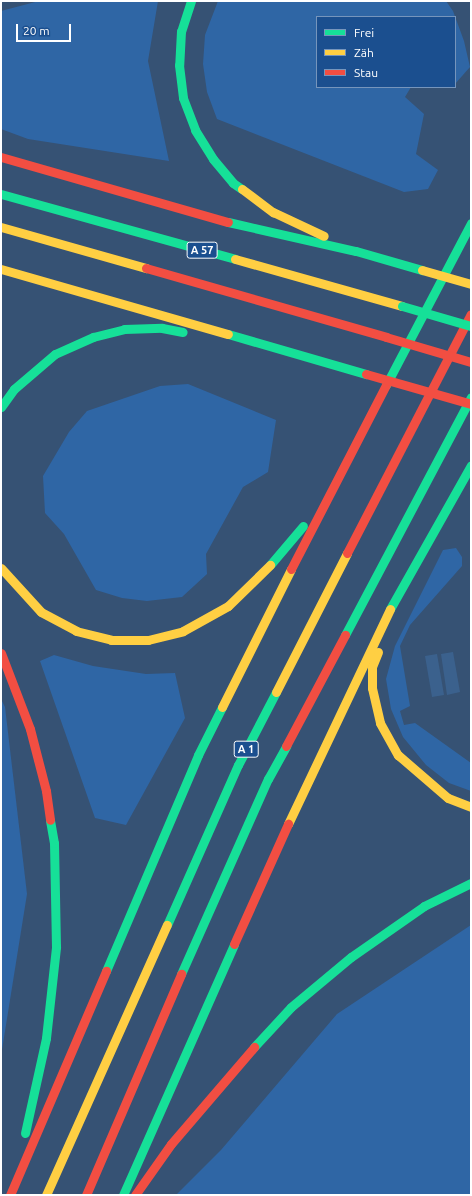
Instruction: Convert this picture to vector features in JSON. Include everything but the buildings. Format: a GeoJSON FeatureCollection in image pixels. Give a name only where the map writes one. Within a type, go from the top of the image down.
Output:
{"type":"FeatureCollection","features":[{"type":"Feature","properties":{"kind":"highway"},"geometry":{"type":"LineString","coordinates":[[191,1],[181,31],[179,66],[183,98],[195,130],[213,159],[233,183],[273,212],[356,251]]}},
{"type":"Feature","properties":{"kind":"highway"},"geometry":{"type":"LineString","coordinates":[[1,157],[264,232],[356,251],[471,284]]}},
{"type":"Feature","properties":{"kind":"highway","name":"A 57"},"geometry":{"type":"LineString","coordinates":[[1,194],[471,326]]}},
{"type":"Feature","properties":{"kind":"highway"},"geometry":{"type":"LineString","coordinates":[[459,245],[471,212]]}},
{"type":"Feature","properties":{"kind":"highway"},"geometry":{"type":"LineString","coordinates":[[9,1195],[198,755],[324,501],[471,223]]}},
{"type":"Feature","properties":{"kind":"highway"},"geometry":{"type":"LineString","coordinates":[[1,227],[471,362]]}},
{"type":"Feature","properties":{"kind":"highway"},"geometry":{"type":"LineString","coordinates":[[1,269],[471,404]]}},
{"type":"Feature","properties":{"kind":"highway","name":"A 1"},"geometry":{"type":"LineString","coordinates":[[46,1195],[238,765],[471,314]]}},
{"type":"Feature","properties":{"kind":"highway"},"geometry":{"type":"LineString","coordinates":[[1,407],[14,389],[55,354],[93,337],[124,329],[162,328],[260,343]]}},
{"type":"Feature","properties":{"kind":"highway"},"geometry":{"type":"LineString","coordinates":[[86,1195],[117,1118],[268,779],[471,397]]}},
{"type":"Feature","properties":{"kind":"highway"},"geometry":{"type":"LineString","coordinates":[[123,1195],[286,827],[380,628],[471,465]]}},
{"type":"Feature","properties":{"kind":"highway"},"geometry":{"type":"LineString","coordinates":[[471,468],[385,633],[372,667],[372,688],[380,723],[398,755],[419,775],[448,798],[471,807]]}},
{"type":"Feature","properties":{"kind":"highway"},"geometry":{"type":"LineString","coordinates":[[1,568],[41,612],[76,631],[111,640],[148,640],[183,631],[228,606],[266,569],[324,501]]}},
{"type":"Feature","properties":{"kind":"highway"},"geometry":{"type":"LineString","coordinates":[[1,653],[30,729],[46,791],[54,843],[56,947],[46,1038],[28,1122],[9,1195]]}},
{"type":"Feature","properties":{"kind":"highway"},"geometry":{"type":"LineString","coordinates":[[135,1195],[171,1144],[220,1084],[291,1007],[351,957],[424,906],[471,883]]}},
{"type":"Feature","properties":{"kind":"shaded area"},"geometry":{"type":"Polygon","coordinates":[[[39,1],[158,1],[148,61],[169,161],[28,139],[1,129],[1,11],[39,1]]]}},
{"type":"Feature","properties":{"kind":"shaded area"},"geometry":{"type":"Polygon","coordinates":[[[218,1],[446,1],[455,16],[316,16],[316,88],[410,88],[405,97],[424,114],[416,154],[438,170],[428,189],[404,192],[217,119],[207,92],[203,64],[205,35],[218,1]]]}},
{"type":"Feature","properties":{"kind":"shaded area"},"geometry":{"type":"Polygon","coordinates":[[[456,19],[464,41],[470,67],[456,83],[456,19]]]}},
{"type":"Feature","properties":{"kind":"shaded area"},"geometry":{"type":"Polygon","coordinates":[[[188,384],[276,420],[268,472],[243,487],[206,554],[207,574],[182,597],[147,601],[122,598],[96,590],[64,534],[45,513],[43,476],[69,432],[87,411],[160,386],[188,384]]]}},
{"type":"Feature","properties":{"kind":"shaded area"},"geometry":{"type":"Polygon","coordinates":[[[456,548],[462,557],[462,566],[410,625],[400,646],[410,706],[400,711],[404,725],[415,723],[471,763],[471,791],[449,783],[426,765],[403,737],[391,709],[386,679],[395,646],[443,550],[456,548]]]}},
{"type":"Feature","properties":{"kind":"shaded area"},"geometry":{"type":"Polygon","coordinates":[[[453,652],[460,692],[447,695],[441,654],[453,652]]]}},
{"type":"Feature","properties":{"kind":"shaded area"},"geometry":{"type":"Polygon","coordinates":[[[437,654],[444,695],[432,697],[425,656],[437,654]]]}},
{"type":"Feature","properties":{"kind":"shaded area"},"geometry":{"type":"Polygon","coordinates":[[[54,655],[93,666],[146,674],[175,673],[185,718],[126,825],[95,818],[40,661],[54,655]]]}},
{"type":"Feature","properties":{"kind":"shaded area"},"geometry":{"type":"Polygon","coordinates":[[[1,699],[5,707],[27,894],[1,1056],[1,699]]]}},
{"type":"Feature","properties":{"kind":"shaded area"},"geometry":{"type":"Polygon","coordinates":[[[471,925],[471,1195],[176,1195],[221,1150],[337,1014],[471,925]]]}},
{"type":"Feature","properties":{"kind":"traffic: fast"},"geometry":{"type":"LineString","coordinates":[[191,1],[181,31],[179,65],[183,98],[195,130],[213,159],[233,183],[242,189]]}},
{"type":"Feature","properties":{"kind":"traffic: fast"},"geometry":{"type":"LineString","coordinates":[[1,194],[235,259]]}},
{"type":"Feature","properties":{"kind":"traffic: fast"},"geometry":{"type":"LineString","coordinates":[[228,222],[356,251],[422,270]]}},
{"type":"Feature","properties":{"kind":"traffic: fast"},"geometry":{"type":"LineString","coordinates":[[386,385],[471,223]]}},
{"type":"Feature","properties":{"kind":"traffic: fast"},"geometry":{"type":"LineString","coordinates":[[402,306],[471,326]]}},
{"type":"Feature","properties":{"kind":"traffic: fast"},"geometry":{"type":"LineString","coordinates":[[1,407],[14,389],[55,354],[93,337],[124,329],[162,328],[183,332]]}},
{"type":"Feature","properties":{"kind":"traffic: fast"},"geometry":{"type":"LineString","coordinates":[[228,334],[366,374]]}},
{"type":"Feature","properties":{"kind":"traffic: fast"},"geometry":{"type":"LineString","coordinates":[[345,635],[471,397]]}},
{"type":"Feature","properties":{"kind":"traffic: fast"},"geometry":{"type":"LineString","coordinates":[[390,609],[471,465]]}},
{"type":"Feature","properties":{"kind":"traffic: fast"},"geometry":{"type":"LineString","coordinates":[[270,565],[303,526]]}},
{"type":"Feature","properties":{"kind":"traffic: fast"},"geometry":{"type":"LineString","coordinates":[[167,925],[238,765],[276,692]]}},
{"type":"Feature","properties":{"kind":"traffic: fast"},"geometry":{"type":"LineString","coordinates":[[106,971],[198,755],[222,707]]}},
{"type":"Feature","properties":{"kind":"traffic: fast"},"geometry":{"type":"LineString","coordinates":[[181,974],[268,779],[286,746]]}},
{"type":"Feature","properties":{"kind":"traffic: fast"},"geometry":{"type":"LineString","coordinates":[[25,1133],[46,1038],[56,947],[54,843],[50,820]]}},
{"type":"Feature","properties":{"kind":"traffic: fast"},"geometry":{"type":"LineString","coordinates":[[254,1047],[291,1007],[351,957],[424,906],[471,883]]}},
{"type":"Feature","properties":{"kind":"traffic: fast"},"geometry":{"type":"LineString","coordinates":[[123,1195],[234,944]]}},
{"type":"Feature","properties":{"kind":"traffic: slow"},"geometry":{"type":"LineString","coordinates":[[242,189],[273,212],[324,236]]}},
{"type":"Feature","properties":{"kind":"traffic: slow"},"geometry":{"type":"LineString","coordinates":[[1,227],[146,268]]}},
{"type":"Feature","properties":{"kind":"traffic: slow"},"geometry":{"type":"LineString","coordinates":[[235,259],[402,306]]}},
{"type":"Feature","properties":{"kind":"traffic: slow"},"geometry":{"type":"LineString","coordinates":[[1,269],[228,334]]}},
{"type":"Feature","properties":{"kind":"traffic: slow"},"geometry":{"type":"LineString","coordinates":[[422,270],[471,284]]}},
{"type":"Feature","properties":{"kind":"traffic: slow"},"geometry":{"type":"LineString","coordinates":[[276,692],[347,553]]}},
{"type":"Feature","properties":{"kind":"traffic: slow"},"geometry":{"type":"LineString","coordinates":[[1,568],[41,612],[76,631],[111,640],[148,640],[183,631],[228,606],[270,565]]}},
{"type":"Feature","properties":{"kind":"traffic: slow"},"geometry":{"type":"LineString","coordinates":[[222,707],[291,569]]}},
{"type":"Feature","properties":{"kind":"traffic: slow"},"geometry":{"type":"LineString","coordinates":[[288,824],[390,609]]}},
{"type":"Feature","properties":{"kind":"traffic: slow"},"geometry":{"type":"LineString","coordinates":[[378,652],[372,667],[372,688],[380,723],[398,755],[448,798],[471,807]]}},
{"type":"Feature","properties":{"kind":"traffic: slow"},"geometry":{"type":"LineString","coordinates":[[46,1195],[167,925]]}},
{"type":"Feature","properties":{"kind":"traffic: jam"},"geometry":{"type":"LineString","coordinates":[[1,157],[228,222]]}},
{"type":"Feature","properties":{"kind":"traffic: jam"},"geometry":{"type":"LineString","coordinates":[[146,268],[386,337]]}},
{"type":"Feature","properties":{"kind":"traffic: jam"},"geometry":{"type":"LineString","coordinates":[[347,553],[471,314]]}},
{"type":"Feature","properties":{"kind":"traffic: jam"},"geometry":{"type":"LineString","coordinates":[[386,337],[471,362]]}},
{"type":"Feature","properties":{"kind":"traffic: jam"},"geometry":{"type":"LineString","coordinates":[[366,374],[471,404]]}},
{"type":"Feature","properties":{"kind":"traffic: jam"},"geometry":{"type":"LineString","coordinates":[[291,569],[386,385]]}},
{"type":"Feature","properties":{"kind":"traffic: jam"},"geometry":{"type":"LineString","coordinates":[[286,746],[345,635]]}},
{"type":"Feature","properties":{"kind":"traffic: jam"},"geometry":{"type":"LineString","coordinates":[[1,653],[30,729],[46,791],[50,820]]}},
{"type":"Feature","properties":{"kind":"traffic: jam"},"geometry":{"type":"LineString","coordinates":[[234,944],[288,824]]}},
{"type":"Feature","properties":{"kind":"traffic: jam"},"geometry":{"type":"LineString","coordinates":[[10,1195],[106,971]]}},
{"type":"Feature","properties":{"kind":"traffic: jam"},"geometry":{"type":"LineString","coordinates":[[86,1195],[181,974]]}},
{"type":"Feature","properties":{"kind":"traffic: jam"},"geometry":{"type":"LineString","coordinates":[[135,1195],[171,1144],[254,1047]]}}]}
